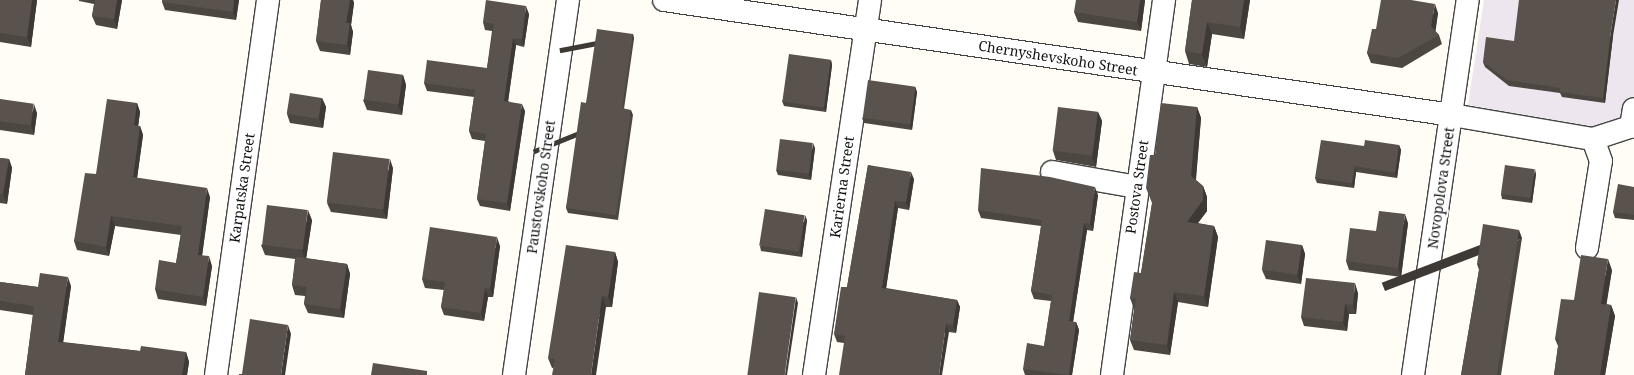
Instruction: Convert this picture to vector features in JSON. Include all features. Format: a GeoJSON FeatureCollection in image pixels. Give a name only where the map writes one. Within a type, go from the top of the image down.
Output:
{"type":"FeatureCollection","features":[{"type":"Feature","properties":{"kind":"street","name":"Karpatska Street"},"geometry":{"type":"LineString","coordinates":[[216,375],[268,0]]}},
{"type":"Feature","properties":{"kind":"street","name":"Paustovskoho Street"},"geometry":{"type":"LineString","coordinates":[[514,375],[568,0]]}},
{"type":"Feature","properties":{"kind":"street","name":"Chernyshevskoho Street"},"geometry":{"type":"LineString","coordinates":[[664,0],[866,28],[1152,72],[1452,115],[1593,138]]}},
{"type":"Feature","properties":{"kind":"street","name":"Karierna Street"},"geometry":{"type":"LineString","coordinates":[[814,375],[870,0]]}},
{"type":"Feature","properties":{"kind":"street","name":"Postova Street"},"geometry":{"type":"LineString","coordinates":[[1112,375],[1152,72],[1164,0]]}},
{"type":"Feature","properties":{"kind":"street","name":"Novopolova Street"},"geometry":{"type":"LineString","coordinates":[[1413,375],[1468,0]]}},
{"type":"Feature","properties":{"kind":"street"},"geometry":{"type":"LineString","coordinates":[[1587,248],[1601,161],[1593,138],[1631,127],[1634,109]]}},
{"type":"Feature","properties":{"kind":"street"},"geometry":{"type":"LineString","coordinates":[[1052,172],[1137,187]]}},
{"type":"Feature","properties":{"kind":"shaded area"},"geometry":{"type":"Polygon","coordinates":[[[1484,0],[1634,0],[1634,136],[1468,105],[1484,0]]]}},
{"type":"Feature","properties":{"kind":"building"},"geometry":{"type":"Polygon","coordinates":[[[0,0],[32,0],[27,37],[0,33],[0,0]]]}},
{"type":"Feature","properties":{"kind":"building"},"geometry":{"type":"Polygon","coordinates":[[[95,0],[117,0],[114,19],[92,16],[95,0]]]}},
{"type":"Feature","properties":{"kind":"building"},"geometry":{"type":"Polygon","coordinates":[[[162,0],[234,0],[233,12],[162,2],[162,0]]]}},
{"type":"Feature","properties":{"kind":"building"},"geometry":{"type":"Polygon","coordinates":[[[321,0],[350,0],[346,23],[350,23],[347,45],[316,41],[321,0]]]}},
{"type":"Feature","properties":{"kind":"building"},"geometry":{"type":"Polygon","coordinates":[[[486,0],[526,6],[522,39],[513,38],[504,101],[522,104],[507,203],[477,199],[486,134],[469,131],[475,90],[424,83],[427,60],[487,68],[494,24],[483,22],[486,0]]]}},
{"type":"Feature","properties":{"kind":"building"},"geometry":{"type":"Polygon","coordinates":[[[1076,0],[1140,0],[1137,22],[1074,12],[1076,0]]]}},
{"type":"Feature","properties":{"kind":"building"},"geometry":{"type":"Polygon","coordinates":[[[1192,0],[1244,0],[1240,27],[1207,22],[1202,54],[1185,51],[1192,0]]]}},
{"type":"Feature","properties":{"kind":"building"},"geometry":{"type":"Polygon","coordinates":[[[1381,0],[1411,0],[1435,4],[1431,26],[1439,35],[1398,58],[1367,53],[1372,29],[1376,29],[1381,0]]]}},
{"type":"Feature","properties":{"kind":"building"},"geometry":{"type":"Polygon","coordinates":[[[1519,0],[1616,0],[1603,98],[1560,92],[1560,88],[1507,80],[1483,62],[1486,37],[1514,41],[1519,0]]]}},
{"type":"Feature","properties":{"kind":"building"},"geometry":{"type":"Polygon","coordinates":[[[597,29],[633,34],[622,108],[631,110],[616,215],[566,208],[581,102],[586,103],[597,29]]]}},
{"type":"Feature","properties":{"kind":"building"},"geometry":{"type":"Polygon","coordinates":[[[789,54],[831,60],[824,107],[782,102],[789,54]]]}},
{"type":"Feature","properties":{"kind":"building"},"geometry":{"type":"Polygon","coordinates":[[[368,70],[403,75],[398,105],[364,100],[368,70]]]}},
{"type":"Feature","properties":{"kind":"building"},"geometry":{"type":"Polygon","coordinates":[[[868,80],[916,87],[910,124],[863,118],[868,80]]]}},
{"type":"Feature","properties":{"kind":"building"},"geometry":{"type":"Polygon","coordinates":[[[290,93],[322,98],[318,119],[287,114],[290,93]]]}},
{"type":"Feature","properties":{"kind":"building"},"geometry":{"type":"Polygon","coordinates":[[[0,99],[34,104],[31,126],[0,121],[0,99]]]}},
{"type":"Feature","properties":{"kind":"building"},"geometry":{"type":"Polygon","coordinates":[[[107,99],[137,103],[134,125],[140,126],[133,177],[207,188],[198,255],[209,256],[203,297],[155,289],[159,260],[176,263],[182,226],[111,216],[106,247],[74,241],[85,173],[96,174],[107,99]]]}},
{"type":"Feature","properties":{"kind":"building"},"geometry":{"type":"Polygon","coordinates":[[[1161,103],[1197,107],[1191,176],[1203,186],[1203,200],[1187,222],[1214,226],[1204,296],[1174,292],[1167,345],[1130,340],[1136,299],[1130,298],[1134,272],[1141,273],[1152,203],[1146,188],[1150,155],[1155,155],[1161,103]]]}},
{"type":"Feature","properties":{"kind":"building"},"geometry":{"type":"Polygon","coordinates":[[[1058,107],[1098,112],[1092,156],[1053,151],[1058,107]]]}},
{"type":"Feature","properties":{"kind":"building"},"geometry":{"type":"Polygon","coordinates":[[[780,139],[813,143],[809,174],[776,170],[780,139]]]}},
{"type":"Feature","properties":{"kind":"building"},"geometry":{"type":"Polygon","coordinates":[[[1321,140],[1364,146],[1365,140],[1399,145],[1395,173],[1355,166],[1352,183],[1315,178],[1321,140]]]}},
{"type":"Feature","properties":{"kind":"building"},"geometry":{"type":"Polygon","coordinates":[[[333,152],[390,159],[383,210],[327,203],[333,152]]]}},
{"type":"Feature","properties":{"kind":"building"},"geometry":{"type":"Polygon","coordinates":[[[0,158],[9,159],[3,194],[0,194],[0,158]]]}},
{"type":"Feature","properties":{"kind":"building"},"geometry":{"type":"Polygon","coordinates":[[[868,165],[911,172],[906,202],[895,201],[882,288],[957,300],[953,325],[946,324],[939,375],[839,375],[845,336],[834,334],[841,287],[847,287],[868,165]]]}},
{"type":"Feature","properties":{"kind":"building"},"geometry":{"type":"Polygon","coordinates":[[[1505,165],[1535,169],[1531,198],[1501,194],[1505,165]]]}},
{"type":"Feature","properties":{"kind":"building"},"geometry":{"type":"Polygon","coordinates":[[[981,168],[1050,177],[1095,187],[1090,224],[1084,223],[1069,321],[1076,322],[1069,375],[1023,369],[1027,343],[1044,346],[1052,295],[1031,291],[1042,220],[978,210],[981,168]]]}},
{"type":"Feature","properties":{"kind":"building"},"geometry":{"type":"Polygon","coordinates":[[[1618,184],[1634,187],[1634,215],[1613,212],[1618,184]]]}},
{"type":"Feature","properties":{"kind":"building"},"geometry":{"type":"Polygon","coordinates":[[[267,205],[308,210],[303,250],[262,245],[267,205]]]}},
{"type":"Feature","properties":{"kind":"building"},"geometry":{"type":"Polygon","coordinates":[[[765,209],[805,215],[799,252],[759,246],[765,209]]]}},
{"type":"Feature","properties":{"kind":"building"},"geometry":{"type":"Polygon","coordinates":[[[1379,211],[1405,214],[1398,268],[1346,261],[1350,228],[1376,231],[1379,211]]]}},
{"type":"Feature","properties":{"kind":"building"},"geometry":{"type":"Polygon","coordinates":[[[1483,224],[1519,230],[1497,375],[1461,375],[1480,264],[1477,264],[1483,224]]]}},
{"type":"Feature","properties":{"kind":"building"},"geometry":{"type":"Polygon","coordinates":[[[430,227],[497,237],[490,289],[485,288],[481,313],[441,307],[445,282],[422,279],[430,227]]]}},
{"type":"Feature","properties":{"kind":"building"},"geometry":{"type":"Polygon","coordinates":[[[1266,240],[1302,245],[1297,275],[1262,270],[1266,240]]]}},
{"type":"Feature","properties":{"kind":"building"},"geometry":{"type":"Polygon","coordinates":[[[566,245],[615,252],[608,297],[602,296],[591,375],[552,375],[555,359],[548,358],[566,245]]]}},
{"type":"Feature","properties":{"kind":"building"},"geometry":{"type":"Polygon","coordinates":[[[1581,255],[1608,259],[1601,304],[1611,305],[1600,375],[1554,375],[1559,339],[1555,339],[1561,299],[1574,300],[1581,255]]]}},
{"type":"Feature","properties":{"kind":"building"},"geometry":{"type":"Polygon","coordinates":[[[296,257],[347,264],[340,309],[304,304],[307,287],[292,285],[296,257]]]}},
{"type":"Feature","properties":{"kind":"building"},"geometry":{"type":"Polygon","coordinates":[[[40,273],[68,277],[58,342],[140,351],[141,346],[186,352],[182,375],[25,375],[34,306],[0,301],[0,282],[38,287],[40,273]]]}},
{"type":"Feature","properties":{"kind":"building"},"geometry":{"type":"Polygon","coordinates":[[[1306,278],[1355,283],[1353,305],[1345,304],[1343,322],[1301,317],[1306,278]]]}},
{"type":"Feature","properties":{"kind":"building"},"geometry":{"type":"Polygon","coordinates":[[[759,292],[796,297],[785,375],[747,375],[759,292]]]}},
{"type":"Feature","properties":{"kind":"building"},"geometry":{"type":"Polygon","coordinates":[[[250,319],[288,325],[281,375],[239,375],[242,374],[250,319]]]}},
{"type":"Feature","properties":{"kind":"building"},"geometry":{"type":"Polygon","coordinates":[[[373,363],[427,371],[427,375],[371,375],[373,363]]]}}]}
